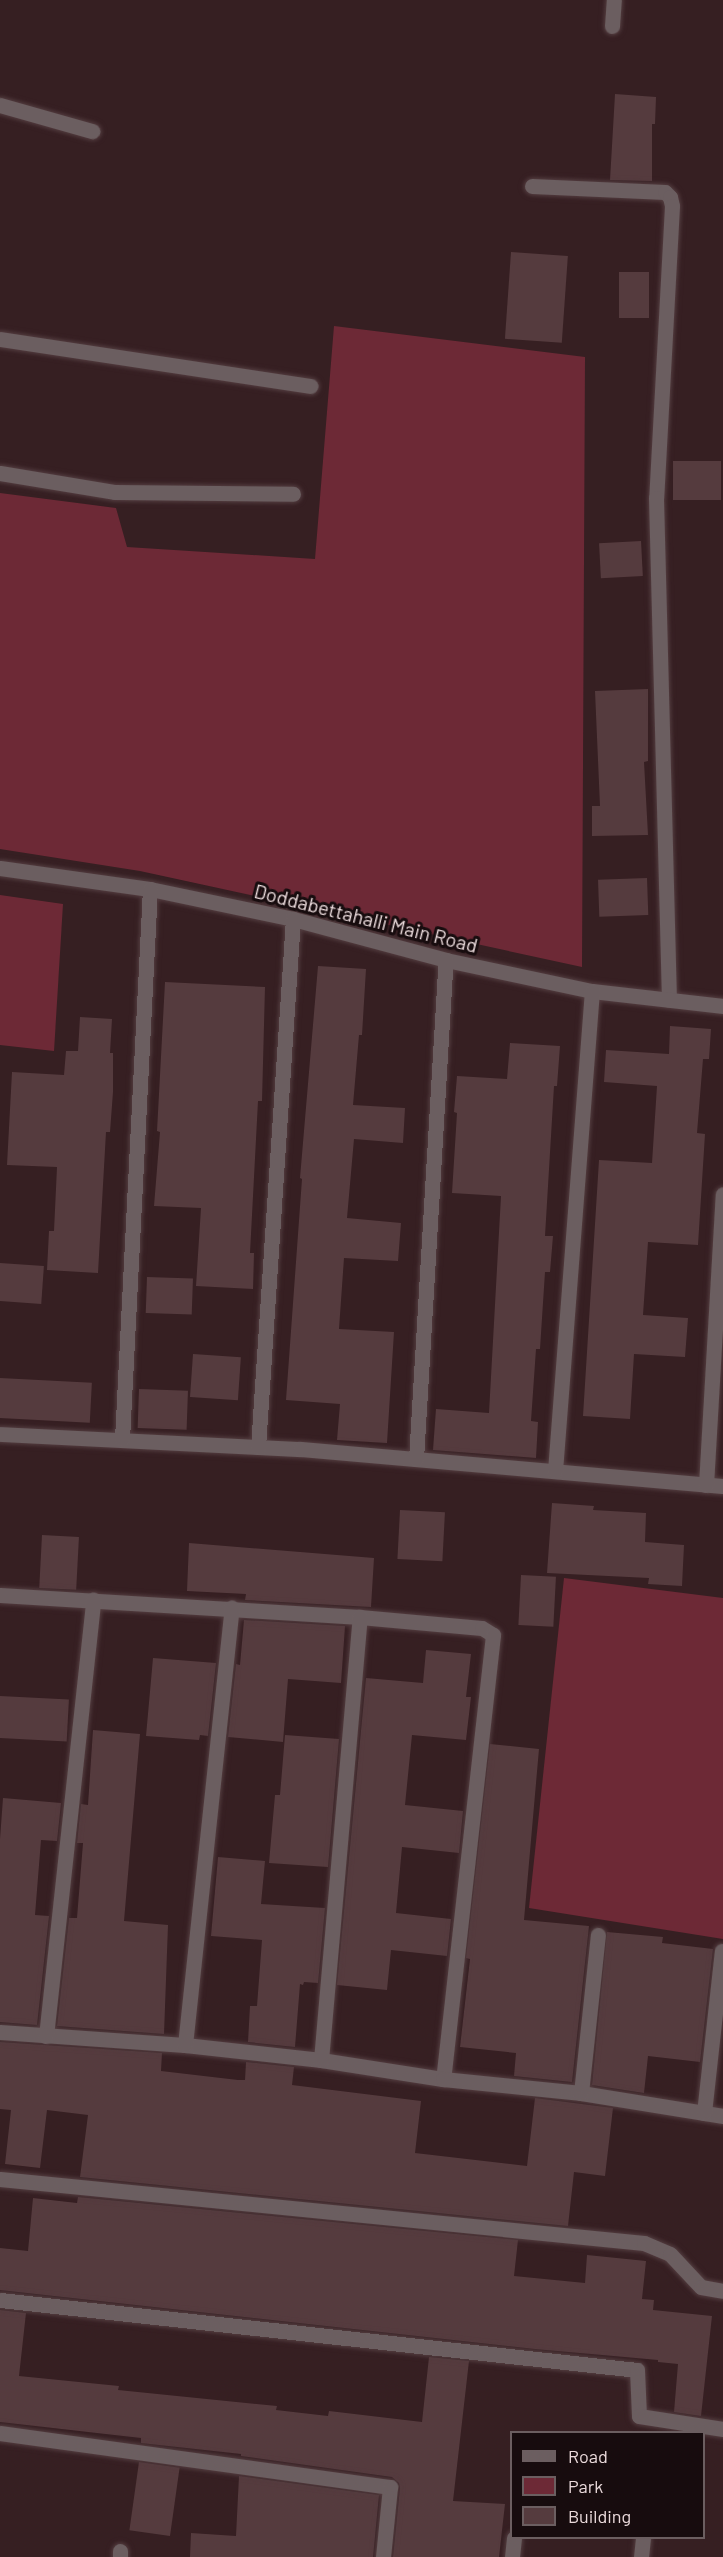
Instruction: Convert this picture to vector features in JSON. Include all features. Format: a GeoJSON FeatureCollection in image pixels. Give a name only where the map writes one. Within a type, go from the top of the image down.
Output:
{"type":"FeatureCollection","features":[{"type":"Feature","properties":{"kind":"street"},"geometry":{"type":"LineString","coordinates":[[612,26],[614,0]]}},
{"type":"Feature","properties":{"kind":"street"},"geometry":{"type":"LineString","coordinates":[[0,105],[92,131]]}},
{"type":"Feature","properties":{"kind":"street"},"geometry":{"type":"LineString","coordinates":[[532,186],[665,192],[670,197],[672,206],[656,498],[669,1000]]}},
{"type":"Feature","properties":{"kind":"street"},"geometry":{"type":"LineString","coordinates":[[0,339],[310,386]]}},
{"type":"Feature","properties":{"kind":"street"},"geometry":{"type":"LineString","coordinates":[[0,473],[115,492],[292,494]]}},
{"type":"Feature","properties":{"kind":"street","name":"Doddabettahalli Main Road"},"geometry":{"type":"LineString","coordinates":[[0,868],[150,889],[294,919],[446,960],[592,991],[723,1006]]}},
{"type":"Feature","properties":{"kind":"street"},"geometry":{"type":"LineString","coordinates":[[122,1439],[150,889]]}},
{"type":"Feature","properties":{"kind":"street"},"geometry":{"type":"LineString","coordinates":[[258,1447],[294,919]]}},
{"type":"Feature","properties":{"kind":"street"},"geometry":{"type":"LineString","coordinates":[[416,1459],[446,960]]}},
{"type":"Feature","properties":{"kind":"street"},"geometry":{"type":"LineString","coordinates":[[555,1472],[592,991]]}},
{"type":"Feature","properties":{"kind":"street"},"geometry":{"type":"LineString","coordinates":[[706,1485],[723,1194]]}},
{"type":"Feature","properties":{"kind":"street"},"geometry":{"type":"LineString","coordinates":[[0,1434],[258,1447],[723,1486]]}},
{"type":"Feature","properties":{"kind":"street"},"geometry":{"type":"LineString","coordinates":[[0,1595],[360,1617],[482,1628],[494,1635],[443,2079]]}},
{"type":"Feature","properties":{"kind":"street"},"geometry":{"type":"LineString","coordinates":[[46,2036],[93,1600]]}},
{"type":"Feature","properties":{"kind":"street"},"geometry":{"type":"LineString","coordinates":[[185,2045],[232,1608]]}},
{"type":"Feature","properties":{"kind":"street"},"geometry":{"type":"LineString","coordinates":[[321,2061],[360,1617]]}},
{"type":"Feature","properties":{"kind":"street"},"geometry":{"type":"LineString","coordinates":[[581,2093],[598,1935]]}},
{"type":"Feature","properties":{"kind":"street"},"geometry":{"type":"LineString","coordinates":[[704,2113],[722,1951]]}},
{"type":"Feature","properties":{"kind":"street"},"geometry":{"type":"LineString","coordinates":[[0,2032],[185,2045],[321,2061],[443,2079],[581,2093],[723,2116]]}},
{"type":"Feature","properties":{"kind":"street"},"geometry":{"type":"LineString","coordinates":[[0,2179],[644,2243],[670,2254],[701,2288],[723,2291]]}},
{"type":"Feature","properties":{"kind":"street"},"geometry":{"type":"LineString","coordinates":[[0,2300],[637,2370],[639,2416],[723,2429]]}},
{"type":"Feature","properties":{"kind":"street"},"geometry":{"type":"LineString","coordinates":[[0,2433],[390,2487],[383,2557]]}},
{"type":"Feature","properties":{"kind":"street"},"geometry":{"type":"LineString","coordinates":[[512,2557],[514,2539]]}},
{"type":"Feature","properties":{"kind":"street"},"geometry":{"type":"LineString","coordinates":[[642,2557],[643,2539]]}},
{"type":"Feature","properties":{"kind":"green space"},"geometry":{"type":"Polygon","coordinates":[[[334,326],[585,357],[582,967],[140,871],[0,849],[0,493],[116,508],[127,547],[315,559],[334,326]]]}},
{"type":"Feature","properties":{"kind":"green space"},"geometry":{"type":"Polygon","coordinates":[[[0,895],[63,904],[54,1051],[0,1045],[0,895]]]}},
{"type":"Feature","properties":{"kind":"green space"},"geometry":{"type":"Polygon","coordinates":[[[564,1578],[723,1598],[723,1939],[529,1908],[564,1578]]]}},
{"type":"Feature","properties":{"kind":"building"},"geometry":{"type":"Polygon","coordinates":[[[615,94],[656,97],[655,124],[652,124],[652,181],[610,180],[615,94]]]}},
{"type":"Feature","properties":{"kind":"building"},"geometry":{"type":"Polygon","coordinates":[[[511,252],[568,256],[562,343],[505,339],[511,252]]]}},
{"type":"Feature","properties":{"kind":"building"},"geometry":{"type":"Polygon","coordinates":[[[619,272],[649,272],[649,318],[619,318],[619,272]]]}},
{"type":"Feature","properties":{"kind":"building"},"geometry":{"type":"Polygon","coordinates":[[[673,461],[721,461],[721,500],[673,500],[673,461]]]}},
{"type":"Feature","properties":{"kind":"building"},"geometry":{"type":"Polygon","coordinates":[[[641,541],[643,576],[601,578],[599,543],[641,541]]]}},
{"type":"Feature","properties":{"kind":"building"},"geometry":{"type":"Polygon","coordinates":[[[648,689],[648,761],[644,762],[648,835],[592,836],[592,806],[600,806],[595,691],[648,689]]]}},
{"type":"Feature","properties":{"kind":"building"},"geometry":{"type":"Polygon","coordinates":[[[647,878],[648,915],[599,917],[598,880],[647,878]]]}},
{"type":"Feature","properties":{"kind":"building"},"geometry":{"type":"Polygon","coordinates":[[[318,966],[366,969],[362,1035],[359,1035],[353,1105],[405,1108],[403,1143],[354,1139],[347,1218],[401,1223],[398,1261],[344,1258],[339,1329],[394,1332],[387,1443],[337,1440],[340,1404],[286,1400],[302,1179],[300,1178],[318,966]]]}},
{"type":"Feature","properties":{"kind":"building"},"geometry":{"type":"Polygon","coordinates":[[[165,982],[265,987],[262,1101],[258,1101],[250,1253],[254,1253],[253,1289],[196,1286],[201,1208],[154,1206],[160,1132],[157,1131],[165,982]]]}},
{"type":"Feature","properties":{"kind":"building"},"geometry":{"type":"Polygon","coordinates":[[[80,1017],[112,1019],[110,1053],[113,1053],[113,1092],[110,1132],[106,1132],[98,1273],[47,1270],[49,1231],[54,1231],[57,1167],[7,1165],[12,1072],[64,1075],[66,1051],[78,1051],[80,1017]]]}},
{"type":"Feature","properties":{"kind":"building"},"geometry":{"type":"Polygon","coordinates":[[[670,1026],[711,1029],[709,1059],[703,1059],[697,1133],[705,1134],[698,1245],[648,1242],[643,1315],[688,1318],[685,1357],[634,1354],[630,1419],[583,1416],[599,1160],[652,1163],[657,1086],[604,1082],[606,1050],[669,1054],[670,1026]]]}},
{"type":"Feature","properties":{"kind":"building"},"geometry":{"type":"Polygon","coordinates":[[[510,1043],[560,1046],[557,1086],[554,1086],[545,1236],[553,1236],[550,1272],[545,1272],[540,1349],[536,1349],[531,1421],[538,1422],[536,1458],[433,1450],[436,1409],[489,1413],[501,1196],[452,1193],[457,1113],[454,1112],[457,1076],[507,1079],[510,1043]]]}},
{"type":"Feature","properties":{"kind":"building"},"geometry":{"type":"Polygon","coordinates":[[[0,1263],[44,1266],[41,1304],[0,1301],[0,1263]]]}},
{"type":"Feature","properties":{"kind":"building"},"geometry":{"type":"Polygon","coordinates":[[[147,1277],[193,1279],[192,1315],[146,1313],[147,1277]]]}},
{"type":"Feature","properties":{"kind":"building"},"geometry":{"type":"Polygon","coordinates":[[[193,1354],[241,1357],[238,1400],[190,1397],[193,1354]]]}},
{"type":"Feature","properties":{"kind":"building"},"geometry":{"type":"Polygon","coordinates":[[[0,1378],[92,1383],[90,1423],[0,1418],[0,1378]]]}},
{"type":"Feature","properties":{"kind":"building"},"geometry":{"type":"Polygon","coordinates":[[[139,1389],[188,1391],[187,1430],[138,1428],[139,1389]]]}},
{"type":"Feature","properties":{"kind":"building"},"geometry":{"type":"Polygon","coordinates":[[[552,1503],[594,1506],[593,1510],[646,1513],[645,1542],[684,1545],[682,1586],[648,1584],[649,1578],[547,1573],[552,1503]]]}},
{"type":"Feature","properties":{"kind":"building"},"geometry":{"type":"Polygon","coordinates":[[[400,1510],[445,1512],[442,1561],[397,1559],[400,1510]]]}},
{"type":"Feature","properties":{"kind":"building"},"geometry":{"type":"Polygon","coordinates":[[[42,1535],[79,1537],[76,1590],[39,1588],[42,1535]]]}},
{"type":"Feature","properties":{"kind":"building"},"geometry":{"type":"Polygon","coordinates":[[[189,1543],[374,1558],[371,1607],[245,1600],[246,1594],[187,1591],[189,1543]]]}},
{"type":"Feature","properties":{"kind":"building"},"geometry":{"type":"Polygon","coordinates":[[[521,1575],[556,1577],[553,1627],[518,1625],[521,1575]]]}},
{"type":"Feature","properties":{"kind":"building"},"geometry":{"type":"Polygon","coordinates":[[[244,1620],[345,1626],[341,1683],[288,1679],[283,1742],[228,1737],[236,1664],[240,1665],[244,1620]]]}},
{"type":"Feature","properties":{"kind":"building"},"geometry":{"type":"Polygon","coordinates":[[[426,1650],[471,1654],[466,1697],[471,1697],[466,1740],[412,1735],[405,1805],[463,1811],[459,1853],[402,1847],[396,1913],[451,1919],[447,1956],[391,1950],[387,1990],[337,1985],[366,1678],[423,1683],[426,1650]]]}},
{"type":"Feature","properties":{"kind":"building"},"geometry":{"type":"Polygon","coordinates":[[[153,1658],[216,1663],[208,1736],[200,1735],[199,1740],[146,1736],[153,1658]]]}},
{"type":"Feature","properties":{"kind":"building"},"geometry":{"type":"Polygon","coordinates":[[[0,1696],[69,1700],[67,1742],[0,1738],[0,1696]]]}},
{"type":"Feature","properties":{"kind":"building"},"geometry":{"type":"Polygon","coordinates":[[[93,1730],[140,1734],[124,1921],[168,1925],[164,2034],[57,2026],[69,1918],[77,1918],[83,1843],[77,1843],[81,1804],[88,1805],[93,1730]]]}},
{"type":"Feature","properties":{"kind":"building"},"geometry":{"type":"Polygon","coordinates":[[[285,1735],[339,1739],[328,1867],[269,1863],[275,1795],[280,1795],[285,1735]]]}},
{"type":"Feature","properties":{"kind":"building"},"geometry":{"type":"Polygon","coordinates":[[[490,1744],[539,1749],[524,1920],[589,1926],[572,2082],[514,2076],[516,2053],[460,2047],[470,1959],[466,1958],[490,1744]]]}},
{"type":"Feature","properties":{"kind":"building"},"geometry":{"type":"Polygon","coordinates":[[[3,1798],[61,1803],[57,1841],[41,1840],[35,1915],[49,1916],[37,2025],[0,2022],[0,1839],[3,1798]]]}},
{"type":"Feature","properties":{"kind":"building"},"geometry":{"type":"Polygon","coordinates":[[[218,1857],[265,1861],[261,1904],[325,1908],[318,1983],[300,1984],[295,2047],[248,2042],[250,2006],[257,2006],[262,1940],[211,1936],[218,1857]]]}},
{"type":"Feature","properties":{"kind":"building"},"geometry":{"type":"Polygon","coordinates":[[[607,1932],[663,1937],[662,1943],[713,1949],[700,2062],[648,2056],[644,2093],[592,2085],[607,1932]]]}},
{"type":"Feature","properties":{"kind":"building"},"geometry":{"type":"Polygon","coordinates":[[[0,2042],[162,2053],[161,2071],[238,2080],[245,2080],[246,2062],[294,2067],[292,2085],[421,2101],[415,2153],[527,2166],[535,2098],[613,2108],[605,2176],[574,2172],[568,2226],[80,2177],[88,2115],[47,2110],[40,2168],[5,2164],[11,2110],[0,2109],[0,2042]]]}},
{"type":"Feature","properties":{"kind":"building"},"geometry":{"type":"Polygon","coordinates":[[[78,2197],[518,2240],[514,2276],[585,2283],[587,2255],[646,2261],[642,2299],[654,2300],[653,2310],[712,2316],[701,2416],[674,2412],[678,2364],[658,2362],[658,2360],[535,2349],[0,2290],[0,2248],[28,2251],[33,2198],[77,2203],[78,2197]]]}},
{"type":"Feature","properties":{"kind":"building"},"geometry":{"type":"Polygon","coordinates":[[[0,2310],[26,2313],[19,2376],[119,2386],[118,2390],[277,2406],[276,2410],[328,2416],[329,2411],[422,2422],[429,2357],[469,2361],[453,2501],[505,2504],[499,2557],[393,2557],[400,2488],[399,2483],[392,2477],[241,2456],[241,2454],[141,2443],[141,2438],[0,2422],[0,2310]]]}},
{"type":"Feature","properties":{"kind":"building"},"geometry":{"type":"Polygon","coordinates":[[[139,2462],[180,2468],[170,2536],[129,2530],[139,2462]]]}},
{"type":"Feature","properties":{"kind":"building"},"geometry":{"type":"Polygon","coordinates":[[[239,2476],[379,2495],[373,2557],[190,2557],[191,2533],[236,2536],[239,2476]]]}}]}
